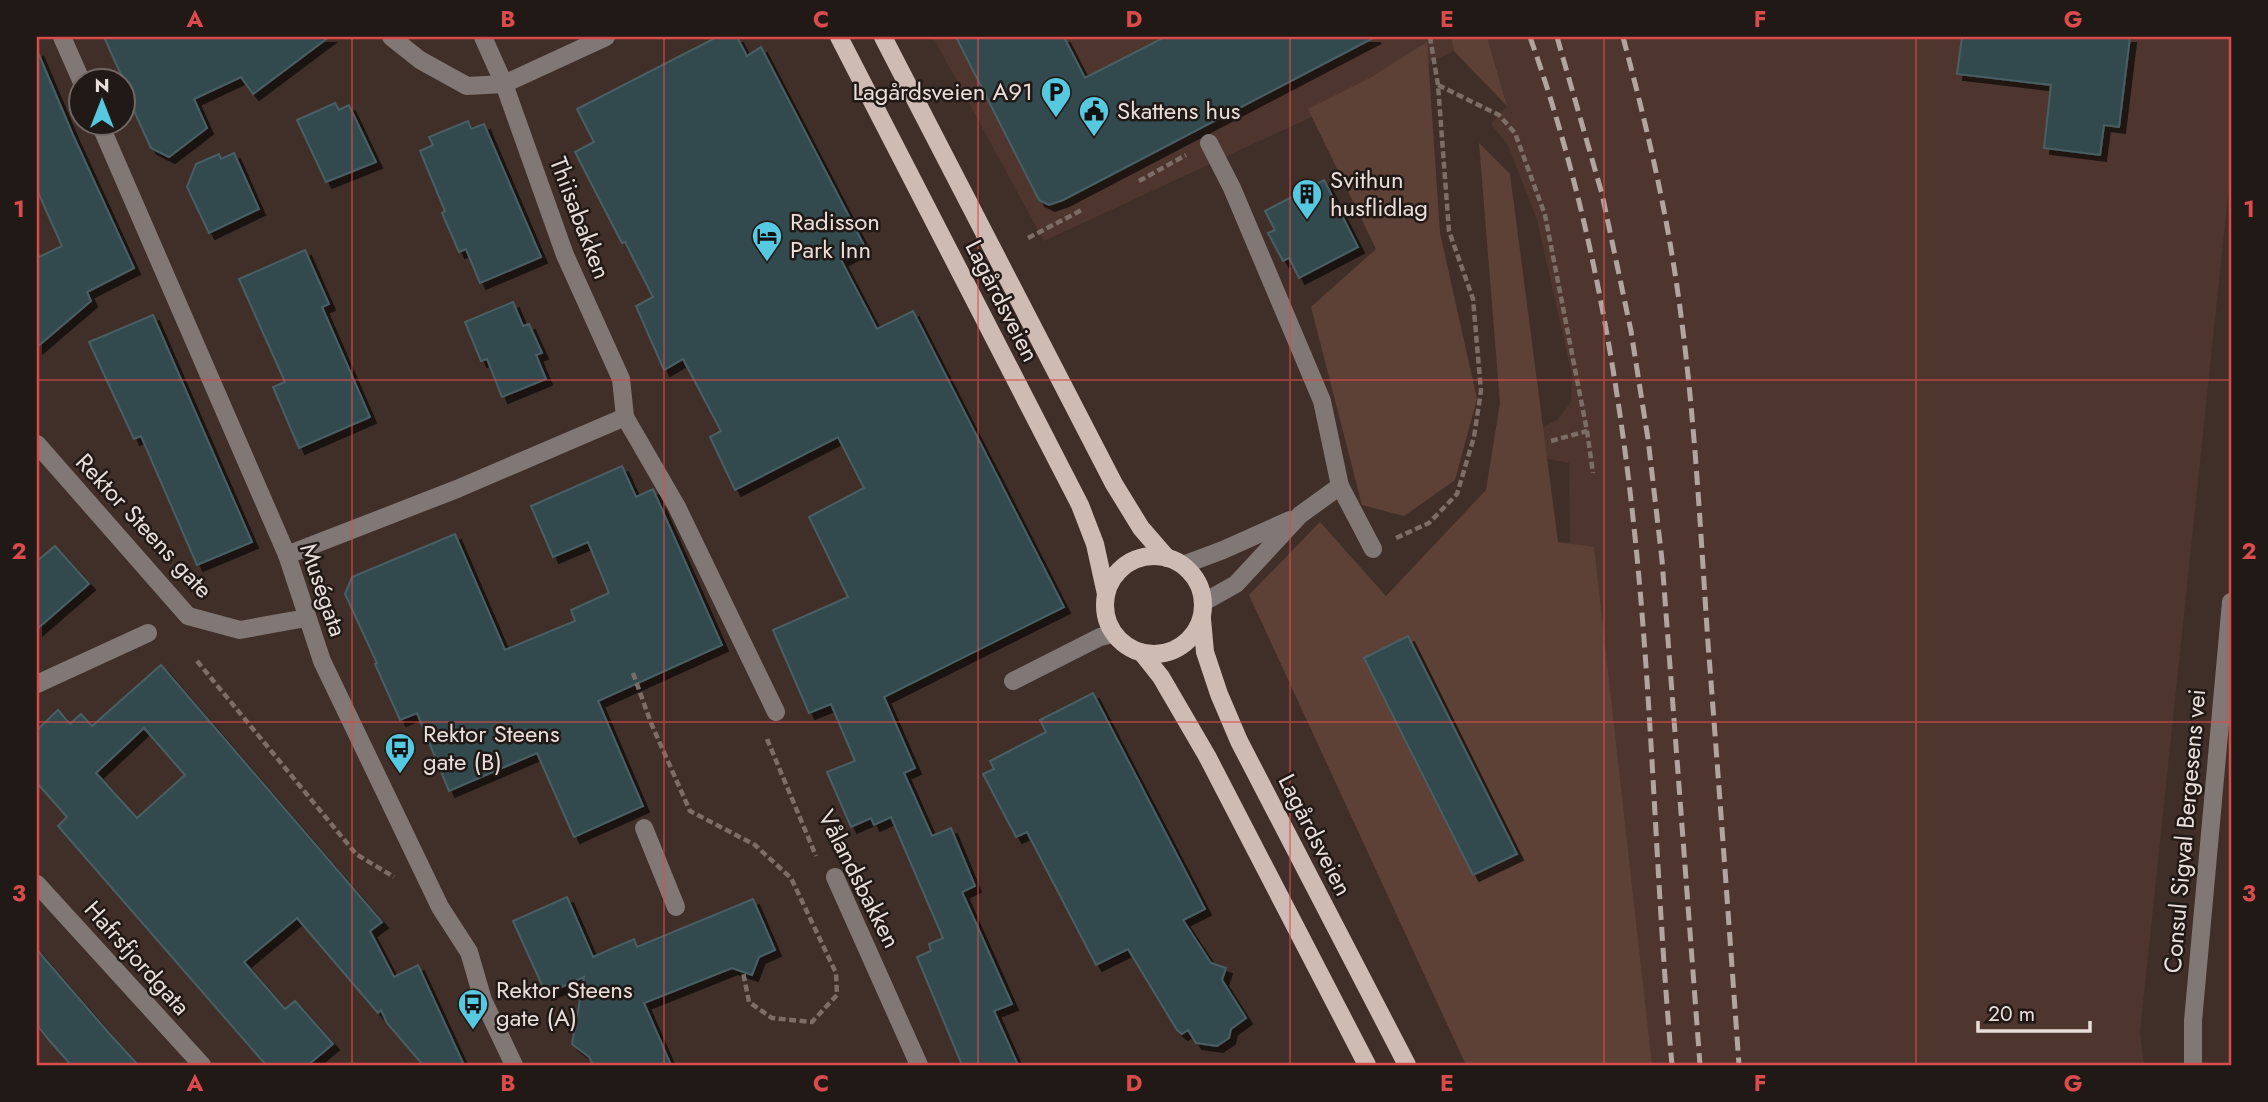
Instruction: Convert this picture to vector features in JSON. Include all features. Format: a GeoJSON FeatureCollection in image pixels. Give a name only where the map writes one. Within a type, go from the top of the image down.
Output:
{"type":"FeatureCollection","features":[{"type":"Feature","properties":{"kind":"main road","name":"Lagårdsveien"},"geometry":{"type":"LineString","coordinates":[[839,37],[1080,505],[1095,544],[1106,594]]}},
{"type":"Feature","properties":{"kind":"main road","name":"Lagårdsveien"},"geometry":{"type":"LineString","coordinates":[[883,37],[1108,473],[1141,528],[1175,561]]}},
{"type":"Feature","properties":{"kind":"main road"},"geometry":{"type":"LineString","coordinates":[[1146,556],[1175,561],[1199,585],[1203,611],[1195,635],[1182,646],[1166,653],[1142,653],[1126,646],[1114,634],[1105,613],[1106,594],[1112,579],[1129,563],[1146,556]]}},
{"type":"Feature","properties":{"kind":"main road","name":"Lagårdsveien"},"geometry":{"type":"LineString","coordinates":[[1203,611],[1205,652],[1239,741],[1407,1065]]}},
{"type":"Feature","properties":{"kind":"main road"},"geometry":{"type":"LineString","coordinates":[[1142,653],[1161,677],[1208,756],[1367,1065]]}},
{"type":"Feature","properties":{"kind":"street"},"geometry":{"type":"LineString","coordinates":[[62,37],[75,66]]}},
{"type":"Feature","properties":{"kind":"street"},"geometry":{"type":"LineString","coordinates":[[391,37],[420,60],[467,86],[504,84],[606,37]]}},
{"type":"Feature","properties":{"kind":"street","name":"Thiisabakken"},"geometry":{"type":"LineString","coordinates":[[483,37],[504,84],[565,254],[621,379],[625,417],[677,507],[776,712]]}},
{"type":"Feature","properties":{"kind":"street","name":"Muségata"},"geometry":{"type":"LineString","coordinates":[[105,136],[287,555],[322,661],[440,907],[469,952],[484,1000],[514,1065]]}},
{"type":"Feature","properties":{"kind":"street"},"geometry":{"type":"LineString","coordinates":[[1209,143],[1232,188],[1322,401],[1340,486],[1373,549]]}},
{"type":"Feature","properties":{"kind":"street"},"geometry":{"type":"LineString","coordinates":[[287,555],[457,489],[625,417]]}},
{"type":"Feature","properties":{"kind":"street","name":"Rektor Steens gate"},"geometry":{"type":"LineString","coordinates":[[37,444],[187,616],[240,630],[306,618]]}},
{"type":"Feature","properties":{"kind":"street"},"geometry":{"type":"LineString","coordinates":[[1203,611],[1236,584],[1300,515],[1340,486]]}},
{"type":"Feature","properties":{"kind":"street"},"geometry":{"type":"LineString","coordinates":[[1175,561],[1223,550],[1300,515]]}},
{"type":"Feature","properties":{"kind":"street","name":"Consul Sigval Bergesens vei"},"geometry":{"type":"LineString","coordinates":[[2193,1065],[2193,1021],[2231,602]]}},
{"type":"Feature","properties":{"kind":"street"},"geometry":{"type":"LineString","coordinates":[[37,684],[148,633]]}},
{"type":"Feature","properties":{"kind":"street"},"geometry":{"type":"LineString","coordinates":[[1013,681],[1100,637],[1114,634]]}},
{"type":"Feature","properties":{"kind":"street"},"geometry":{"type":"LineString","coordinates":[[644,828],[676,907]]}},
{"type":"Feature","properties":{"kind":"street","name":"Vålandsbakken"},"geometry":{"type":"LineString","coordinates":[[835,877],[919,1065]]}},
{"type":"Feature","properties":{"kind":"street","name":"Hafrsfjordgata"},"geometry":{"type":"LineString","coordinates":[[37,884],[202,1065]]}},
{"type":"Feature","properties":{"kind":"path"},"geometry":{"type":"LineString","coordinates":[[1373,549],[1429,523],[1457,494],[1474,437],[1480,391],[1473,299],[1449,231],[1438,85],[1430,37]]}},
{"type":"Feature","properties":{"kind":"path"},"geometry":{"type":"LineString","coordinates":[[1438,85],[1499,115],[1515,133],[1545,215],[1593,473]]}},
{"type":"Feature","properties":{"kind":"path"},"geometry":{"type":"LineString","coordinates":[[1028,238],[1082,210]]}},
{"type":"Feature","properties":{"kind":"path"},"geometry":{"type":"LineString","coordinates":[[1551,441],[1587,431]]}},
{"type":"Feature","properties":{"kind":"path"},"geometry":{"type":"LineString","coordinates":[[198,661],[356,854],[404,883]]}},
{"type":"Feature","properties":{"kind":"path"},"geometry":{"type":"LineString","coordinates":[[633,673],[651,723],[690,811],[755,845],[791,878],[836,973],[837,995],[812,1022],[772,1018],[749,1002],[743,972]]}},
{"type":"Feature","properties":{"kind":"path","name":"Vålandsbakken"},"geometry":{"type":"LineString","coordinates":[[772,752],[821,866],[835,877]]}},
{"type":"Feature","properties":{"kind":"shaded area","name":"Skattens hus"},"geometry":{"type":"Polygon","coordinates":[[[933,37],[1451,37],[1454,51],[1044,241],[933,37]]]}},
{"type":"Feature","properties":{"kind":"shaded area"},"geometry":{"type":"Polygon","coordinates":[[[1451,37],[1487,37],[1507,106],[1454,51],[1451,37]]]}},
{"type":"Feature","properties":{"kind":"shaded area"},"geometry":{"type":"Polygon","coordinates":[[[1487,37],[2231,37],[2231,167],[2140,1032],[2144,1065],[1636,1065],[1572,650],[1569,463],[1529,455],[1527,437],[1558,419],[1571,402],[1572,375],[1537,220],[1508,145],[1491,124],[1507,106],[1487,37]]]}},
{"type":"Feature","properties":{"kind":"shaded area"},"geometry":{"type":"Polygon","coordinates":[[[1427,42],[1440,233],[1477,399],[1455,480],[1404,516],[1362,505],[1311,307],[1376,249],[1308,109],[1370,78],[1427,42]]]}},
{"type":"Feature","properties":{"kind":"shaded area"},"geometry":{"type":"Polygon","coordinates":[[[1479,143],[1510,174],[1558,542],[1594,547],[1652,1065],[1466,1065],[1249,595],[1320,522],[1386,596],[1486,490],[1500,403],[1479,143]]]}},
{"type":"Feature","properties":{"kind":"building"},"geometry":{"type":"Polygon","coordinates":[[[104,37],[329,37],[253,94],[241,77],[194,99],[207,128],[169,157],[151,148],[136,115],[136,66],[117,66],[104,37]]]}},
{"type":"Feature","properties":{"kind":"building"},"geometry":{"type":"Polygon","coordinates":[[[717,37],[737,37],[747,56],[761,47],[865,247],[841,260],[877,329],[913,311],[1064,607],[884,697],[915,768],[904,773],[932,836],[951,828],[975,886],[962,892],[1012,1004],[994,1011],[1018,1065],[962,1065],[917,957],[931,951],[929,944],[943,938],[891,817],[874,825],[871,818],[851,827],[827,772],[855,761],[831,704],[809,713],[773,630],[848,597],[809,517],[864,488],[838,437],[735,490],[710,437],[721,431],[683,359],[664,370],[636,306],[653,297],[575,152],[594,142],[577,109],[717,37]]]}},
{"type":"Feature","properties":{"kind":"building","name":"Skattens hus"},"geometry":{"type":"Polygon","coordinates":[[[956,37],[1064,37],[1085,78],[1165,37],[1375,37],[1049,205],[1039,200],[956,37]]]}},
{"type":"Feature","properties":{"kind":"building"},"geometry":{"type":"Polygon","coordinates":[[[1962,37],[2130,37],[2119,127],[2104,125],[2100,155],[2044,148],[2051,85],[1957,74],[1962,37]]]}},
{"type":"Feature","properties":{"kind":"building"},"geometry":{"type":"Polygon","coordinates":[[[37,50],[66,118],[66,136],[73,136],[134,268],[87,292],[91,301],[37,347],[37,258],[62,246],[37,190],[37,50]]]}},
{"type":"Feature","properties":{"kind":"building"},"geometry":{"type":"Polygon","coordinates":[[[335,103],[339,110],[349,105],[376,162],[326,182],[297,120],[335,103]]]}},
{"type":"Feature","properties":{"kind":"building"},"geometry":{"type":"Polygon","coordinates":[[[468,121],[471,129],[484,124],[541,257],[480,283],[466,249],[459,252],[420,151],[433,145],[429,137],[468,121]]]}},
{"type":"Feature","properties":{"kind":"building"},"geometry":{"type":"Polygon","coordinates":[[[234,153],[259,209],[209,233],[187,187],[196,164],[219,154],[221,159],[234,153]]]}},
{"type":"Feature","properties":{"kind":"building","name":"Svithun husflidlag"},"geometry":{"type":"Polygon","coordinates":[[[1324,180],[1358,247],[1299,278],[1289,258],[1283,261],[1268,233],[1275,230],[1265,211],[1324,180]]]}},
{"type":"Feature","properties":{"kind":"building"},"geometry":{"type":"Polygon","coordinates":[[[305,250],[329,304],[322,307],[370,417],[299,448],[273,387],[285,382],[239,279],[305,250]]]}},
{"type":"Feature","properties":{"kind":"building"},"geometry":{"type":"Polygon","coordinates":[[[513,302],[523,326],[529,324],[542,353],[536,355],[546,379],[502,397],[487,359],[481,361],[465,322],[513,302]]]}},
{"type":"Feature","properties":{"kind":"building"},"geometry":{"type":"Polygon","coordinates":[[[153,315],[252,542],[197,565],[141,436],[134,439],[89,342],[153,315]]]}},
{"type":"Feature","properties":{"kind":"building"},"geometry":{"type":"Polygon","coordinates":[[[622,466],[636,497],[653,489],[722,645],[598,701],[643,806],[574,837],[537,753],[449,791],[417,713],[400,720],[345,594],[352,577],[455,534],[505,650],[575,621],[571,610],[609,593],[588,542],[553,557],[531,506],[622,466]]]}},
{"type":"Feature","properties":{"kind":"building"},"geometry":{"type":"Polygon","coordinates":[[[55,546],[89,584],[37,629],[37,561],[55,546]]]}},
{"type":"Feature","properties":{"kind":"building"},"geometry":{"type":"Polygon","coordinates":[[[1408,636],[1517,854],[1473,875],[1364,658],[1408,636]]]}},
{"type":"Feature","properties":{"kind":"building"},"geometry":{"type":"Polygon","coordinates":[[[161,665],[382,922],[370,931],[394,977],[418,965],[464,1065],[423,1065],[387,1023],[381,1010],[378,1013],[297,918],[244,962],[285,1009],[295,1001],[333,1044],[308,1065],[266,1065],[58,826],[67,817],[37,783],[37,730],[58,710],[70,724],[81,714],[92,726],[161,665]],[[144,728],[96,773],[137,818],[185,775],[144,728]]]}},
{"type":"Feature","properties":{"kind":"building"},"geometry":{"type":"Polygon","coordinates":[[[1093,693],[1205,909],[1183,920],[1211,963],[1226,968],[1222,980],[1246,1018],[1231,1029],[1229,1038],[1217,1046],[1196,1043],[1188,1030],[1182,1034],[1177,1030],[1128,949],[1096,965],[1027,832],[1016,837],[983,774],[994,769],[990,761],[1046,732],[1040,720],[1093,693]]]}},
{"type":"Feature","properties":{"kind":"building"},"geometry":{"type":"Polygon","coordinates":[[[567,897],[593,957],[634,939],[637,947],[753,899],[775,950],[759,957],[752,975],[732,968],[644,1003],[671,1065],[593,1065],[589,1057],[572,1044],[584,977],[546,994],[513,921],[567,897]]]}},
{"type":"Feature","properties":{"kind":"building"},"geometry":{"type":"Polygon","coordinates":[[[37,950],[138,1065],[71,1065],[49,1040],[37,1025],[37,950]]]}},
{"type":"Feature","properties":{"kind":"railway"},"geometry":{"type":"LineString","coordinates":[[1530,37],[1572,174],[1589,244],[1604,315],[1626,458],[1641,601],[1672,1065]]}},
{"type":"Feature","properties":{"kind":"railway"},"geometry":{"type":"LineString","coordinates":[[1557,37],[1602,194],[1631,331],[1648,439],[1662,560],[1700,1065]]}},
{"type":"Feature","properties":{"kind":"railway"},"geometry":{"type":"LineString","coordinates":[[1623,37],[1643,114],[1670,243],[1690,393],[1739,1065]]}},
{"type":"Feature","properties":{"kind":"place","name":"Lagårdsveien A91"},"geometry":{"type":"Point","coordinates":[1056,119]}},
{"type":"Feature","properties":{"kind":"place","name":"Skattens hus"},"geometry":{"type":"Point","coordinates":[1094,138]}},
{"type":"Feature","properties":{"kind":"place","name":"Svithun husflidlag"},"geometry":{"type":"Point","coordinates":[1307,221]}},
{"type":"Feature","properties":{"kind":"place","name":"Radisson Park Inn"},"geometry":{"type":"Point","coordinates":[767,263]}},
{"type":"Feature","properties":{"kind":"place","name":"Rektor Steens gate (B)"},"geometry":{"type":"Point","coordinates":[400,775]}},
{"type":"Feature","properties":{"kind":"place","name":"Rektor Steens gate (A)"},"geometry":{"type":"Point","coordinates":[473,1031]}}]}
